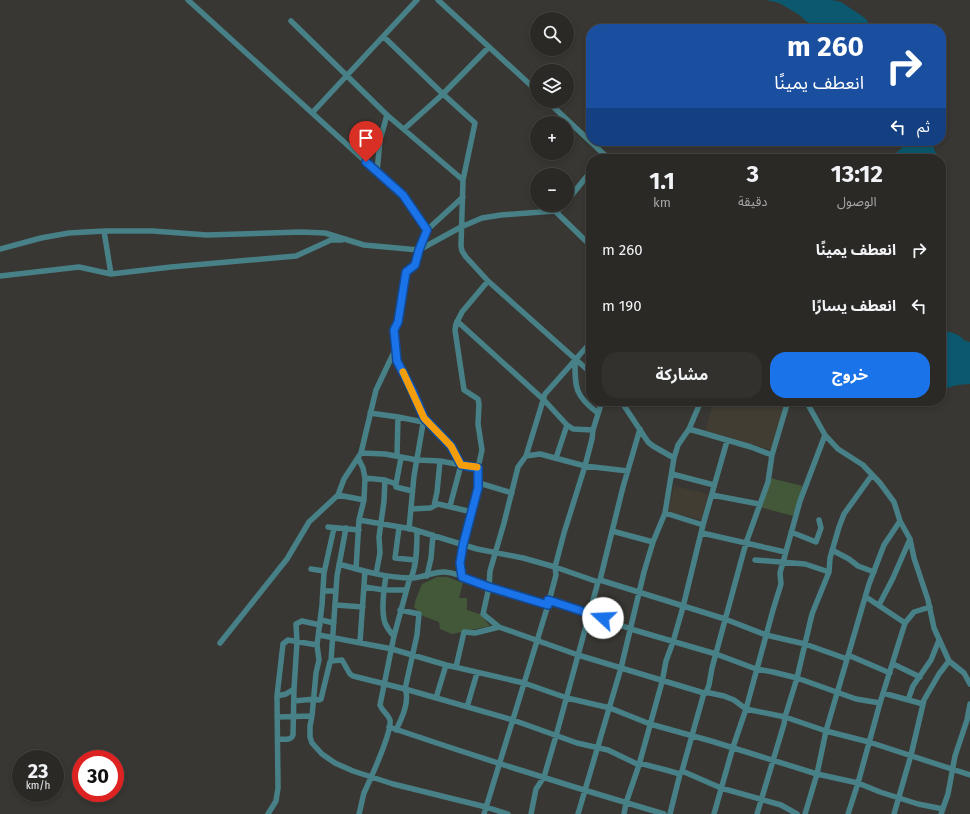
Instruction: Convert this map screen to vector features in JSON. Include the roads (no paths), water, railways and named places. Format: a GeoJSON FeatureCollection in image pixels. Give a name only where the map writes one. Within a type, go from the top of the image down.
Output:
{"type":"FeatureCollection","features":[{"type":"Feature","properties":{"kind":"street"},"geometry":{"type":"LineString","coordinates":[[188,0],[403,195],[427,230]]}},
{"type":"Feature","properties":{"kind":"street"},"geometry":{"type":"LineString","coordinates":[[312,113],[417,0]]}},
{"type":"Feature","properties":{"kind":"street"},"geometry":{"type":"LineString","coordinates":[[438,0],[488,48],[530,85]]}},
{"type":"Feature","properties":{"kind":"street"},"geometry":{"type":"LineString","coordinates":[[291,21],[346,76],[387,114],[464,180]]}},
{"type":"Feature","properties":{"kind":"street"},"geometry":{"type":"LineString","coordinates":[[384,37],[475,123],[464,180],[461,228],[462,251],[466,258],[488,282],[586,369]]}},
{"type":"Feature","properties":{"kind":"street"},"geometry":{"type":"LineString","coordinates":[[404,129],[443,94],[488,48]]}},
{"type":"Feature","properties":{"kind":"street"},"geometry":{"type":"LineString","coordinates":[[555,108],[586,137]]}},
{"type":"Feature","properties":{"kind":"street"},"geometry":{"type":"LineString","coordinates":[[377,172],[380,140],[387,114]]}},
{"type":"Feature","properties":{"kind":"street"},"geometry":{"type":"LineString","coordinates":[[596,146],[605,154]]}},
{"type":"Feature","properties":{"kind":"street"},"geometry":{"type":"LineString","coordinates":[[574,192],[586,177]]}},
{"type":"Feature","properties":{"kind":"street"},"geometry":{"type":"LineString","coordinates":[[450,506],[461,465],[451,446],[424,420],[412,390],[397,361],[394,330],[398,322],[406,272],[415,265],[427,230],[463,197]]}},
{"type":"Feature","properties":{"kind":"street"},"geometry":{"type":"LineString","coordinates":[[0,250],[41,238],[69,232],[153,231],[207,235],[301,232],[326,233],[364,245],[419,250],[482,218],[543,212]]}},
{"type":"Feature","properties":{"kind":"street"},"geometry":{"type":"LineString","coordinates":[[556,212],[586,241]]}},
{"type":"Feature","properties":{"kind":"street"},"geometry":{"type":"LineString","coordinates":[[104,231],[111,274]]}},
{"type":"Feature","properties":{"kind":"street"},"geometry":{"type":"LineString","coordinates":[[0,276],[79,267],[111,274],[296,256],[332,240],[348,240]]}},
{"type":"Feature","properties":{"kind":"street"},"geometry":{"type":"LineString","coordinates":[[462,577],[460,563],[463,545],[479,483],[478,468],[482,450],[478,424],[478,399],[466,392],[463,387],[455,330],[457,321],[488,282]]}},
{"type":"Feature","properties":{"kind":"street"},"geometry":{"type":"LineString","coordinates":[[457,321],[544,400],[567,425],[573,429],[593,430]]}},
{"type":"Feature","properties":{"kind":"street"},"geometry":{"type":"LineString","coordinates":[[586,347],[545,394],[526,456],[518,467],[490,571],[489,587],[483,614],[499,627],[578,655],[662,682],[705,693],[716,694],[734,700],[746,709],[785,717],[826,731],[911,755],[970,775]]}},
{"type":"Feature","properties":{"kind":"street"},"geometry":{"type":"LineString","coordinates":[[220,643],[287,559],[309,522],[338,495],[344,479],[360,455],[376,390],[395,348]]}},
{"type":"Feature","properties":{"kind":"street"},"geometry":{"type":"LineString","coordinates":[[575,359],[575,382],[579,394],[586,403]]}},
{"type":"Feature","properties":{"kind":"street"},"geometry":{"type":"LineString","coordinates":[[590,406],[598,413]]}},
{"type":"Feature","properties":{"kind":"street"},"geometry":{"type":"LineString","coordinates":[[484,814],[556,576],[556,567],[600,406]]}},
{"type":"Feature","properties":{"kind":"street"},"geometry":{"type":"LineString","coordinates":[[624,406],[645,438],[653,446],[674,458]]}},
{"type":"Feature","properties":{"kind":"street"},"geometry":{"type":"LineString","coordinates":[[578,814],[610,708],[653,542],[665,513],[674,458],[678,445],[689,429],[699,406]]}},
{"type":"Feature","properties":{"kind":"street"},"geometry":{"type":"LineString","coordinates":[[670,814],[746,543],[768,482],[772,455],[787,406]]}},
{"type":"Feature","properties":{"kind":"street"},"geometry":{"type":"LineString","coordinates":[[809,406],[825,435],[838,449],[863,465],[880,483],[894,502],[900,521],[910,539],[914,558],[930,606],[934,628],[939,640],[949,661],[964,673],[970,684]]}},
{"type":"Feature","properties":{"kind":"street"},"geometry":{"type":"LineString","coordinates":[[370,413],[424,420]]}},
{"type":"Feature","properties":{"kind":"street"},"geometry":{"type":"LineString","coordinates":[[396,484],[399,457],[398,417]]}},
{"type":"Feature","properties":{"kind":"street"},"geometry":{"type":"LineString","coordinates":[[409,529],[412,491],[424,420]]}},
{"type":"Feature","properties":{"kind":"street"},"geometry":{"type":"LineString","coordinates":[[556,458],[567,425]]}},
{"type":"Feature","properties":{"kind":"street"},"geometry":{"type":"LineString","coordinates":[[530,814],[536,789],[544,777],[567,698],[640,429]]}},
{"type":"Feature","properties":{"kind":"street"},"geometry":{"type":"LineString","coordinates":[[689,429],[772,455]]}},
{"type":"Feature","properties":{"kind":"street"},"geometry":{"type":"LineString","coordinates":[[714,814],[733,747],[746,709],[781,584],[780,572],[785,552],[800,501],[825,435]]}},
{"type":"Feature","properties":{"kind":"street"},"geometry":{"type":"LineString","coordinates":[[624,814],[662,682],[666,661],[683,607],[703,525],[727,441]]}},
{"type":"Feature","properties":{"kind":"street"},"geometry":{"type":"LineString","coordinates":[[526,456],[540,454],[585,466],[628,471]]}},
{"type":"Feature","properties":{"kind":"street"},"geometry":{"type":"LineString","coordinates":[[360,455],[440,461],[478,468]]}},
{"type":"Feature","properties":{"kind":"street"},"geometry":{"type":"LineString","coordinates":[[356,569],[365,478],[360,455]]}},
{"type":"Feature","properties":{"kind":"street"},"geometry":{"type":"LineString","coordinates":[[434,506],[440,461]]}},
{"type":"Feature","properties":{"kind":"street"},"geometry":{"type":"LineString","coordinates":[[672,474],[714,485]]}},
{"type":"Feature","properties":{"kind":"street"},"geometry":{"type":"LineString","coordinates":[[758,814],[797,678],[812,614],[829,572],[832,550],[844,514],[872,475]]}},
{"type":"Feature","properties":{"kind":"street"},"geometry":{"type":"LineString","coordinates":[[365,478],[385,480],[396,484],[398,488],[412,491]]}},
{"type":"Feature","properties":{"kind":"street"},"geometry":{"type":"LineString","coordinates":[[376,574],[380,553],[379,537],[384,501],[385,480]]}},
{"type":"Feature","properties":{"kind":"street"},"geometry":{"type":"LineString","coordinates":[[479,483],[512,493]]}},
{"type":"Feature","properties":{"kind":"street"},"geometry":{"type":"LineString","coordinates":[[338,495],[364,500]]}},
{"type":"Feature","properties":{"kind":"street"},"geometry":{"type":"LineString","coordinates":[[712,495],[759,504]]}},
{"type":"Feature","properties":{"kind":"street"},"geometry":{"type":"LineString","coordinates":[[411,509],[430,508],[438,504],[472,512]]}},
{"type":"Feature","properties":{"kind":"street"},"geometry":{"type":"LineString","coordinates":[[665,513],[703,525]]}},
{"type":"Feature","properties":{"kind":"street"},"geometry":{"type":"LineString","coordinates":[[360,520],[409,529],[463,545],[556,567],[725,620],[766,635],[805,644],[848,657],[890,673]]}},
{"type":"Feature","properties":{"kind":"street"},"geometry":{"type":"LineString","coordinates":[[791,532],[816,542],[821,528],[819,520]]}},
{"type":"Feature","properties":{"kind":"street"},"geometry":{"type":"LineString","coordinates":[[806,814],[826,731],[874,572],[884,545],[900,521]]}},
{"type":"Feature","properties":{"kind":"street"},"geometry":{"type":"LineString","coordinates":[[359,530],[331,527],[329,553],[324,571],[317,645],[319,660],[316,673],[310,726],[311,740],[322,754],[335,763],[371,778],[508,814]]}},
{"type":"Feature","properties":{"kind":"street"},"geometry":{"type":"LineString","coordinates":[[294,701],[321,699],[334,638],[336,591],[339,564],[346,528]]}},
{"type":"Feature","properties":{"kind":"street"},"geometry":{"type":"LineString","coordinates":[[399,528],[395,558],[415,560]]}},
{"type":"Feature","properties":{"kind":"street"},"geometry":{"type":"LineString","coordinates":[[359,814],[364,794],[389,727],[389,718],[382,710],[380,705],[400,610],[409,582],[412,578],[417,531]]}},
{"type":"Feature","properties":{"kind":"street"},"geometry":{"type":"LineString","coordinates":[[612,531],[653,542]]}},
{"type":"Feature","properties":{"kind":"street"},"geometry":{"type":"LineString","coordinates":[[702,533],[785,552]]}},
{"type":"Feature","properties":{"kind":"street"},"geometry":{"type":"LineString","coordinates":[[428,576],[432,558],[433,535]]}},
{"type":"Feature","properties":{"kind":"street"},"geometry":{"type":"LineString","coordinates":[[879,605],[910,539]]}},
{"type":"Feature","properties":{"kind":"street"},"geometry":{"type":"LineString","coordinates":[[832,550],[849,559],[858,566],[874,572]]}},
{"type":"Feature","properties":{"kind":"street"},"geometry":{"type":"LineString","coordinates":[[755,560],[805,564],[829,572]]}},
{"type":"Feature","properties":{"kind":"street"},"geometry":{"type":"LineString","coordinates":[[339,564],[386,576],[412,578],[428,576],[438,572],[445,572],[489,587],[590,614],[673,642],[716,654],[756,669],[797,678],[856,699],[880,703]]}},
{"type":"Feature","properties":{"kind":"street"},"geometry":{"type":"LineString","coordinates":[[311,569],[324,571]]}},
{"type":"Feature","properties":{"kind":"street"},"geometry":{"type":"LineString","coordinates":[[360,642],[365,571]]}},
{"type":"Feature","properties":{"kind":"street"},"geometry":{"type":"LineString","coordinates":[[386,576],[384,590],[384,622],[394,636]]}},
{"type":"Feature","properties":{"kind":"street"},"geometry":{"type":"LineString","coordinates":[[365,587],[384,590],[406,590]]}},
{"type":"Feature","properties":{"kind":"street"},"geometry":{"type":"LineString","coordinates":[[323,591],[336,591]]}},
{"type":"Feature","properties":{"kind":"street"},"geometry":{"type":"LineString","coordinates":[[866,597],[905,623]]}},
{"type":"Feature","properties":{"kind":"street"},"geometry":{"type":"LineString","coordinates":[[336,605],[363,606]]}},
{"type":"Feature","properties":{"kind":"street"},"geometry":{"type":"LineString","coordinates":[[848,814],[905,623],[914,612],[930,606]]}},
{"type":"Feature","properties":{"kind":"street"},"geometry":{"type":"LineString","coordinates":[[396,730],[406,706],[405,689],[417,635],[419,614],[400,610]]}},
{"type":"Feature","properties":{"kind":"street"},"geometry":{"type":"LineString","coordinates":[[278,739],[289,739],[292,738],[293,735],[297,642],[296,626],[298,622],[302,621],[334,623]]}},
{"type":"Feature","properties":{"kind":"street"},"geometry":{"type":"LineString","coordinates":[[456,667],[464,632],[475,633],[499,627]]}},
{"type":"Feature","properties":{"kind":"street"},"geometry":{"type":"LineString","coordinates":[[319,635],[392,649],[477,673],[524,683],[567,698],[610,708],[650,724],[733,747],[816,774],[858,783],[943,812],[955,756],[967,720],[970,704]]}},
{"type":"Feature","properties":{"kind":"street"},"geometry":{"type":"LineString","coordinates":[[268,814],[276,801],[278,788],[277,696],[283,644],[288,640],[317,645]]}},
{"type":"Feature","properties":{"kind":"street"},"geometry":{"type":"LineString","coordinates":[[908,700],[913,686],[931,660],[939,640]]}},
{"type":"Feature","properties":{"kind":"street"},"geometry":{"type":"LineString","coordinates":[[319,660],[342,660],[350,674],[353,676],[405,689],[513,720],[556,736],[613,752],[639,764],[681,773],[721,788],[781,804],[797,814]]}},
{"type":"Feature","properties":{"kind":"street"},"geometry":{"type":"LineString","coordinates":[[894,814],[911,755],[923,704],[939,674],[949,661]]}},
{"type":"Feature","properties":{"kind":"street"},"geometry":{"type":"LineString","coordinates":[[893,664],[920,677]]}},
{"type":"Feature","properties":{"kind":"street"},"geometry":{"type":"LineString","coordinates":[[436,698],[446,665]]}},
{"type":"Feature","properties":{"kind":"street"},"geometry":{"type":"LineString","coordinates":[[467,707],[477,673]]}},
{"type":"Feature","properties":{"kind":"street"},"geometry":{"type":"LineString","coordinates":[[277,696],[286,694],[294,689]]}},
{"type":"Feature","properties":{"kind":"street"},"geometry":{"type":"LineString","coordinates":[[883,693],[923,704]]}},
{"type":"Feature","properties":{"kind":"street"},"geometry":{"type":"LineString","coordinates":[[277,717],[312,716]]}},
{"type":"Feature","properties":{"kind":"street"},"geometry":{"type":"LineString","coordinates":[[389,727],[519,771],[544,777],[584,791],[664,814]]}},
{"type":"Feature","properties":{"kind":"water"},"geometry":{"type":"Polygon","coordinates":[[[766,0],[832,0],[841,2],[865,18],[869,24],[809,24],[798,14],[779,3],[766,0]]]}},
{"type":"Feature","properties":{"kind":"water"},"geometry":{"type":"Polygon","coordinates":[[[901,146],[933,146],[936,154],[895,154],[902,148],[901,146]]]}},
{"type":"Feature","properties":{"kind":"water"},"geometry":{"type":"Polygon","coordinates":[[[946,332],[954,333],[970,342],[970,384],[957,385],[946,388],[946,332]]]}}]}
